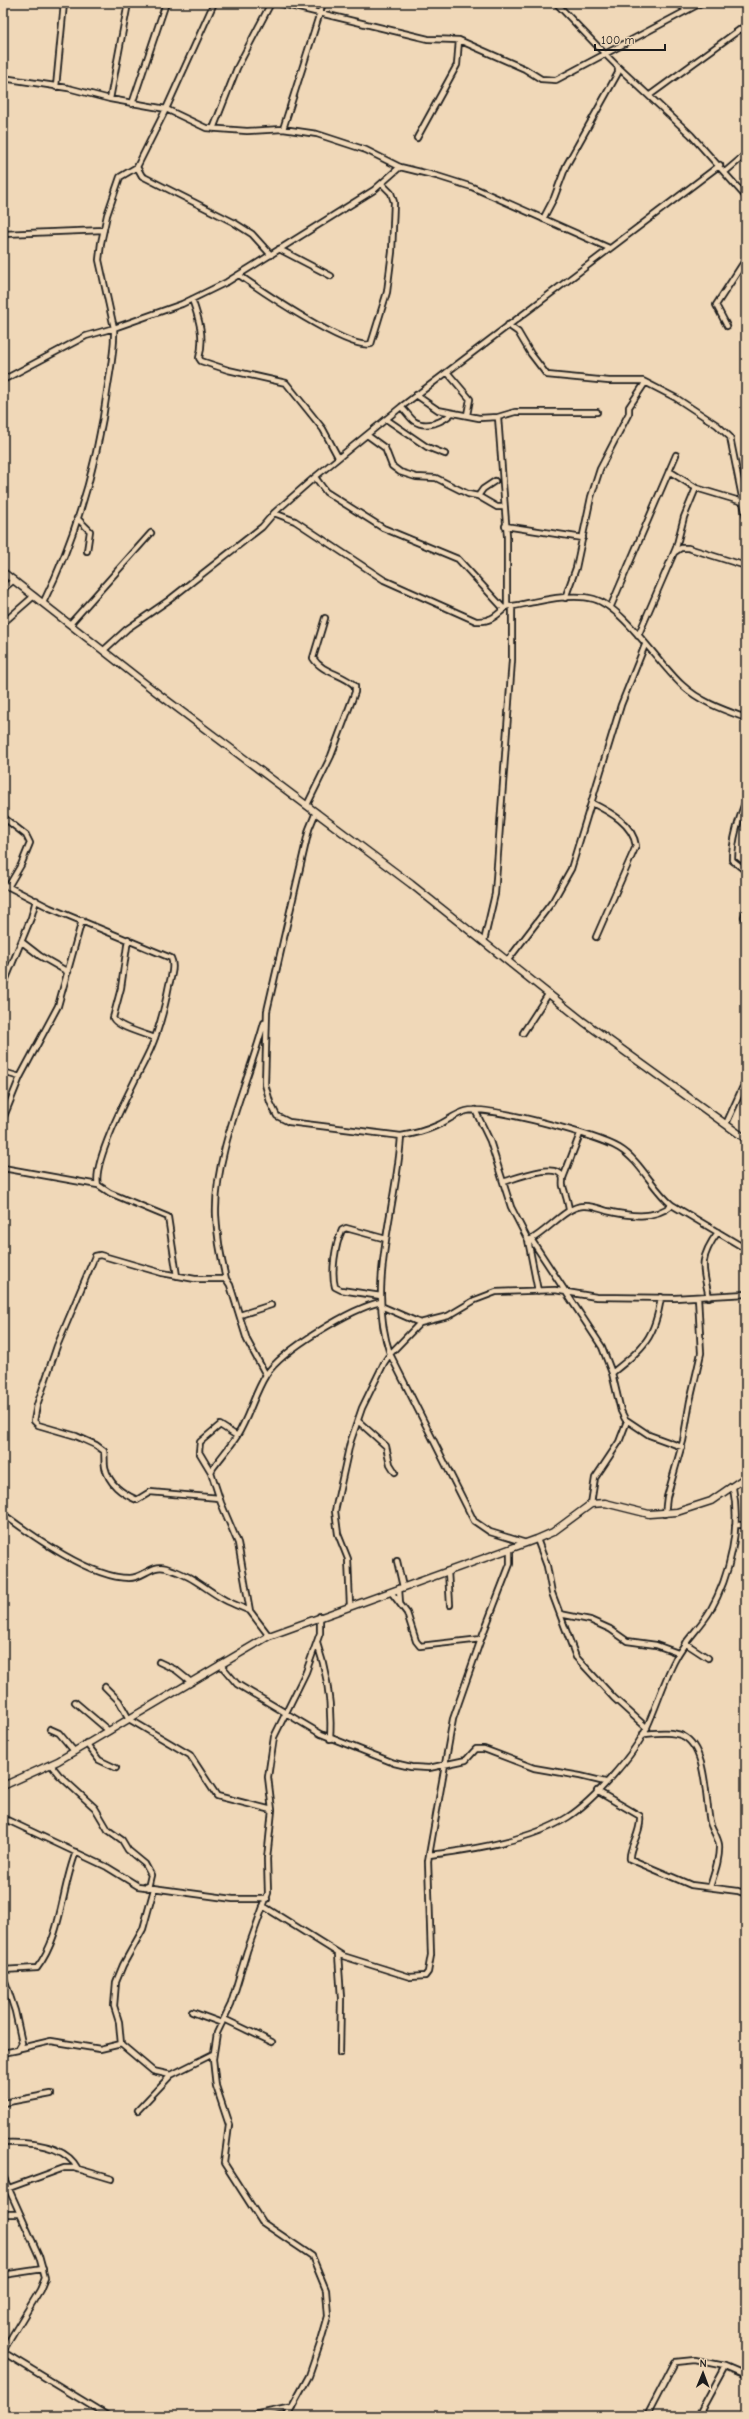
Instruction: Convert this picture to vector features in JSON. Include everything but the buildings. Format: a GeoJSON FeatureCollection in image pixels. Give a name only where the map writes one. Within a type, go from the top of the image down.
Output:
{"type":"FeatureCollection","features":[{"type":"Feature","properties":{"kind":"main road"},"geometry":{"type":"LineString","coordinates":[[3,572],[484,941],[644,1066],[746,1139]]}},
{"type":"Feature","properties":{"kind":"main road"},"geometry":{"type":"LineString","coordinates":[[3,1786],[51,1765],[269,1636],[320,1616],[537,1539],[553,1532],[591,1504],[605,1503],[640,1513],[665,1514],[711,1501],[733,1488],[746,1477]]}},
{"type":"Feature","properties":{"kind":"street"},"geometry":{"type":"LineString","coordinates":[[56,87],[64,3]]}},
{"type":"Feature","properties":{"kind":"street"},"geometry":{"type":"LineString","coordinates":[[110,99],[128,3]]}},
{"type":"Feature","properties":{"kind":"street"},"geometry":{"type":"LineString","coordinates":[[132,104],[166,3]]}},
{"type":"Feature","properties":{"kind":"street"},"geometry":{"type":"LineString","coordinates":[[43,603],[62,564],[78,518],[100,434],[111,365],[114,328],[99,260],[104,230],[120,177],[136,167],[166,109],[214,3]]}},
{"type":"Feature","properties":{"kind":"street"},"geometry":{"type":"LineString","coordinates":[[214,129],[237,68],[271,3]]}},
{"type":"Feature","properties":{"kind":"street"},"geometry":{"type":"LineString","coordinates":[[278,3],[428,39],[459,40],[524,69],[541,79],[556,80],[701,3]]}},
{"type":"Feature","properties":{"kind":"street"},"geometry":{"type":"LineString","coordinates":[[283,129],[323,3]]}},
{"type":"Feature","properties":{"kind":"street"},"geometry":{"type":"LineString","coordinates":[[556,3],[618,67],[650,95],[720,165],[746,197]]}},
{"type":"Feature","properties":{"kind":"street"},"geometry":{"type":"LineString","coordinates":[[677,3],[687,10]]}},
{"type":"Feature","properties":{"kind":"street"},"geometry":{"type":"LineString","coordinates":[[650,95],[746,25]]}},
{"type":"Feature","properties":{"kind":"street"},"geometry":{"type":"LineString","coordinates":[[416,138],[457,65],[459,40]]}},
{"type":"Feature","properties":{"kind":"street"},"geometry":{"type":"LineString","coordinates":[[543,219],[554,198],[566,166],[616,78],[618,67]]}},
{"type":"Feature","properties":{"kind":"street"},"geometry":{"type":"LineString","coordinates":[[3,78],[56,87],[132,104],[166,109],[206,128],[247,131],[283,129],[317,134],[366,150],[400,167],[437,176],[472,187],[609,248]]}},
{"type":"Feature","properties":{"kind":"street"},"geometry":{"type":"LineString","coordinates":[[725,172],[746,154]]}},
{"type":"Feature","properties":{"kind":"street"},"geometry":{"type":"LineString","coordinates":[[104,650],[127,629],[169,600],[262,527],[274,513],[338,457],[368,435],[416,395],[720,165]]}},
{"type":"Feature","properties":{"kind":"street"},"geometry":{"type":"LineString","coordinates":[[136,167],[142,176],[233,222],[252,234],[271,255]]}},
{"type":"Feature","properties":{"kind":"street"},"geometry":{"type":"LineString","coordinates":[[3,380],[86,336],[114,328],[192,299],[239,275],[382,184],[400,167]]}},
{"type":"Feature","properties":{"kind":"street"},"geometry":{"type":"LineString","coordinates":[[239,275],[263,292],[331,332],[360,343],[371,344],[387,292],[392,252],[394,202],[391,193],[382,184]]}},
{"type":"Feature","properties":{"kind":"street"},"geometry":{"type":"LineString","coordinates":[[3,234],[104,230]]}},
{"type":"Feature","properties":{"kind":"street"},"geometry":{"type":"LineString","coordinates":[[279,249],[331,276]]}},
{"type":"Feature","properties":{"kind":"street"},"geometry":{"type":"LineString","coordinates":[[727,326],[716,305],[746,259]]}},
{"type":"Feature","properties":{"kind":"street"},"geometry":{"type":"LineString","coordinates":[[192,299],[202,335],[199,358],[201,361],[228,370],[286,384],[324,429],[338,457]]}},
{"type":"Feature","properties":{"kind":"street"},"geometry":{"type":"LineString","coordinates":[[508,325],[518,332],[531,354],[547,375],[646,382],[676,398],[717,425],[730,437],[746,517]]}},
{"type":"Feature","properties":{"kind":"street"},"geometry":{"type":"LineString","coordinates":[[447,372],[470,399],[466,415]]}},
{"type":"Feature","properties":{"kind":"street"},"geometry":{"type":"LineString","coordinates":[[566,598],[583,538],[591,497],[600,469],[629,413],[629,407],[646,382]]}},
{"type":"Feature","properties":{"kind":"street"},"geometry":{"type":"LineString","coordinates":[[416,395],[438,410],[479,418],[498,418],[515,412],[597,412]]}},
{"type":"Feature","properties":{"kind":"street"},"geometry":{"type":"LineString","coordinates":[[401,407],[412,419],[423,424],[442,422],[452,413]]}},
{"type":"Feature","properties":{"kind":"street"},"geometry":{"type":"LineString","coordinates":[[484,941],[495,894],[512,660],[508,607],[507,536],[503,507],[498,418]]}},
{"type":"Feature","properties":{"kind":"street"},"geometry":{"type":"LineString","coordinates":[[386,420],[427,447],[445,454]]}},
{"type":"Feature","properties":{"kind":"street"},"geometry":{"type":"LineString","coordinates":[[368,435],[385,448],[392,466],[400,472],[416,477],[436,478],[468,494],[478,496],[497,507],[503,507]]}},
{"type":"Feature","properties":{"kind":"street"},"geometry":{"type":"LineString","coordinates":[[610,606],[676,454]]}},
{"type":"Feature","properties":{"kind":"street"},"geometry":{"type":"LineString","coordinates":[[669,471],[696,488],[743,502]]}},
{"type":"Feature","properties":{"kind":"street"},"geometry":{"type":"LineString","coordinates":[[315,477],[326,492],[383,528],[458,558],[508,607]]}},
{"type":"Feature","properties":{"kind":"street"},"geometry":{"type":"LineString","coordinates":[[478,496],[483,489],[495,482]]}},
{"type":"Feature","properties":{"kind":"street"},"geometry":{"type":"LineString","coordinates":[[638,636],[675,552],[684,517],[696,488]]}},
{"type":"Feature","properties":{"kind":"street"},"geometry":{"type":"LineString","coordinates":[[274,513],[294,522],[384,580],[476,621],[486,621],[495,618],[508,607],[566,598],[593,598],[610,606],[691,693],[716,707],[746,718]]}},
{"type":"Feature","properties":{"kind":"street"},"geometry":{"type":"LineString","coordinates":[[78,518],[90,531],[87,551]]}},
{"type":"Feature","properties":{"kind":"street"},"geometry":{"type":"LineString","coordinates":[[505,526],[583,538]]}},
{"type":"Feature","properties":{"kind":"street"},"geometry":{"type":"LineString","coordinates":[[70,624],[151,533]]}},
{"type":"Feature","properties":{"kind":"street"},"geometry":{"type":"LineString","coordinates":[[675,552],[681,548],[688,548],[746,566]]}},
{"type":"Feature","properties":{"kind":"street"},"geometry":{"type":"LineString","coordinates":[[3,589],[14,580]]}},
{"type":"Feature","properties":{"kind":"street"},"geometry":{"type":"LineString","coordinates":[[3,624],[34,596]]}},
{"type":"Feature","properties":{"kind":"street"},"geometry":{"type":"LineString","coordinates":[[307,805],[334,748],[355,692],[355,686],[350,681],[317,664],[313,658],[324,618]]}},
{"type":"Feature","properties":{"kind":"street"},"geometry":{"type":"LineString","coordinates":[[508,960],[553,901],[571,869],[621,705],[645,645]]}},
{"type":"Feature","properties":{"kind":"street"},"geometry":{"type":"LineString","coordinates":[[746,800],[735,833],[732,860],[746,871]]}},
{"type":"Feature","properties":{"kind":"street"},"geometry":{"type":"LineString","coordinates":[[592,803],[617,816],[635,839],[636,846],[596,937]]}},
{"type":"Feature","properties":{"kind":"street"},"geometry":{"type":"LineString","coordinates":[[266,1375],[247,1340],[240,1315],[226,1279],[217,1231],[218,1184],[224,1154],[266,1011],[309,829],[316,812]]}},
{"type":"Feature","properties":{"kind":"street"},"geometry":{"type":"LineString","coordinates":[[3,817],[26,834],[30,843],[21,865],[6,885],[36,900],[166,955],[173,961],[168,992],[155,1038],[120,1108],[96,1172],[98,1185]]}},
{"type":"Feature","properties":{"kind":"street"},"geometry":{"type":"LineString","coordinates":[[3,986],[22,942],[36,900]]}},
{"type":"Feature","properties":{"kind":"street"},"geometry":{"type":"LineString","coordinates":[[746,910],[744,917],[746,920]]}},
{"type":"Feature","properties":{"kind":"street"},"geometry":{"type":"LineString","coordinates":[[3,1119],[20,1077],[58,1006],[82,920]]}},
{"type":"Feature","properties":{"kind":"street"},"geometry":{"type":"LineString","coordinates":[[128,939],[121,988],[113,1018],[117,1022],[132,1030],[155,1038]]}},
{"type":"Feature","properties":{"kind":"street"},"geometry":{"type":"LineString","coordinates":[[22,942],[40,956],[68,972]]}},
{"type":"Feature","properties":{"kind":"street"},"geometry":{"type":"LineString","coordinates":[[523,1033],[549,993]]}},
{"type":"Feature","properties":{"kind":"street"},"geometry":{"type":"LineString","coordinates":[[266,1011],[265,1084],[270,1102],[277,1116],[289,1122],[308,1126],[401,1136],[416,1134],[436,1126],[466,1110],[475,1110],[507,1114],[580,1134],[619,1148],[636,1164],[663,1198],[672,1206],[746,1249]]}},
{"type":"Feature","properties":{"kind":"street"},"geometry":{"type":"LineString","coordinates":[[3,1072],[20,1077]]}},
{"type":"Feature","properties":{"kind":"street"},"geometry":{"type":"LineString","coordinates":[[726,1124],[746,1080]]}},
{"type":"Feature","properties":{"kind":"street"},"geometry":{"type":"LineString","coordinates":[[475,1110],[490,1141],[511,1207],[530,1240],[595,1334],[612,1373],[621,1411],[627,1421],[649,1435],[682,1447]]}},
{"type":"Feature","properties":{"kind":"street"},"geometry":{"type":"LineString","coordinates":[[569,1210],[568,1196],[563,1187],[563,1178],[580,1134]]}},
{"type":"Feature","properties":{"kind":"street"},"geometry":{"type":"LineString","coordinates":[[401,1136],[397,1183],[386,1239],[381,1296],[384,1338],[390,1354],[474,1521],[490,1532],[526,1543]]}},
{"type":"Feature","properties":{"kind":"street"},"geometry":{"type":"LineString","coordinates":[[3,1168],[98,1185],[110,1193],[168,1217],[177,1276]]}},
{"type":"Feature","properties":{"kind":"street"},"geometry":{"type":"LineString","coordinates":[[503,1182],[541,1171],[556,1172],[563,1178]]}},
{"type":"Feature","properties":{"kind":"street"},"geometry":{"type":"LineString","coordinates":[[530,1240],[549,1228],[569,1210],[592,1206],[620,1214],[638,1216],[663,1212],[672,1206]]}},
{"type":"Feature","properties":{"kind":"street"},"geometry":{"type":"LineString","coordinates":[[381,1296],[341,1290],[335,1287],[333,1280],[338,1237],[342,1230],[346,1228],[386,1239]]}},
{"type":"Feature","properties":{"kind":"street"},"geometry":{"type":"LineString","coordinates":[[709,1297],[703,1263],[705,1253],[718,1232]]}},
{"type":"Feature","properties":{"kind":"street"},"geometry":{"type":"LineString","coordinates":[[530,1240],[538,1291]]}},
{"type":"Feature","properties":{"kind":"street"},"geometry":{"type":"LineString","coordinates":[[219,1498],[150,1492],[137,1500],[118,1490],[110,1480],[106,1471],[104,1451],[96,1445],[38,1425],[34,1421],[37,1405],[57,1346],[95,1256],[100,1255],[148,1270],[177,1276],[195,1279],[226,1279]]}},
{"type":"Feature","properties":{"kind":"street"},"geometry":{"type":"LineString","coordinates":[[350,1606],[348,1559],[338,1534],[335,1512],[350,1443],[358,1421],[390,1354],[420,1323],[448,1316],[488,1294],[564,1291],[596,1297],[698,1298],[746,1294]]}},
{"type":"Feature","properties":{"kind":"street"},"geometry":{"type":"LineString","coordinates":[[612,1373],[647,1342],[659,1312],[661,1297]]}},
{"type":"Feature","properties":{"kind":"street"},"geometry":{"type":"LineString","coordinates":[[665,1514],[667,1497],[682,1447],[701,1353],[698,1298]]}},
{"type":"Feature","properties":{"kind":"street"},"geometry":{"type":"LineString","coordinates":[[211,1472],[237,1436],[266,1375],[285,1356],[337,1321],[371,1304],[381,1304],[420,1323]]}},
{"type":"Feature","properties":{"kind":"street"},"geometry":{"type":"LineString","coordinates":[[240,1315],[271,1305]]}},
{"type":"Feature","properties":{"kind":"street"},"geometry":{"type":"LineString","coordinates":[[358,1421],[384,1443],[390,1464],[395,1472]]}},
{"type":"Feature","properties":{"kind":"street"},"geometry":{"type":"LineString","coordinates":[[591,1504],[595,1478],[619,1442],[627,1421]]}},
{"type":"Feature","properties":{"kind":"street"},"geometry":{"type":"LineString","coordinates":[[237,1436],[220,1425],[200,1442],[199,1452],[211,1472],[219,1498],[238,1543],[250,1611],[269,1636]]}},
{"type":"Feature","properties":{"kind":"street"},"geometry":{"type":"LineString","coordinates":[[429,1855],[471,1850],[553,1826],[569,1817],[620,1767],[647,1728],[663,1684],[678,1653],[684,1643],[710,1612],[717,1597],[728,1566],[735,1525],[736,1506],[733,1488]]}},
{"type":"Feature","properties":{"kind":"street"},"geometry":{"type":"LineString","coordinates":[[3,1514],[38,1540],[96,1571],[135,1578],[152,1568],[164,1568],[192,1577],[226,1600],[250,1611]]}},
{"type":"Feature","properties":{"kind":"street"},"geometry":{"type":"LineString","coordinates":[[735,1525],[746,1525]]}},
{"type":"Feature","properties":{"kind":"street"},"geometry":{"type":"LineString","coordinates":[[537,1539],[560,1614],[576,1657],[583,1666],[647,1728]]}},
{"type":"Feature","properties":{"kind":"street"},"geometry":{"type":"LineString","coordinates":[[263,1906],[338,1954],[410,1977],[425,1976],[428,1972],[431,1955],[428,1884],[429,1855],[446,1764],[457,1708],[481,1639],[510,1564],[510,1549]]}},
{"type":"Feature","properties":{"kind":"street"},"geometry":{"type":"LineString","coordinates":[[396,1561],[401,1588],[400,1603]]}},
{"type":"Feature","properties":{"kind":"street"},"geometry":{"type":"LineString","coordinates":[[448,1571],[450,1604]]}},
{"type":"Feature","properties":{"kind":"street"},"geometry":{"type":"LineString","coordinates":[[391,1592],[407,1613],[416,1641],[420,1646],[481,1639]]}},
{"type":"Feature","properties":{"kind":"street"},"geometry":{"type":"LineString","coordinates":[[560,1614],[590,1620],[627,1641],[656,1645],[678,1653]]}},
{"type":"Feature","properties":{"kind":"street"},"geometry":{"type":"LineString","coordinates":[[287,2416],[309,2376],[320,2344],[328,2316],[326,2290],[312,2256],[262,2222],[224,2163],[229,2125],[214,2078],[213,2054],[269,1888],[267,1859],[272,1810],[268,1765],[274,1737],[295,1699],[320,1633],[320,1616]]}},
{"type":"Feature","properties":{"kind":"street"},"geometry":{"type":"LineString","coordinates":[[316,1643],[326,1673],[330,1714],[330,1739]]}},
{"type":"Feature","properties":{"kind":"street"},"geometry":{"type":"LineString","coordinates":[[684,1643],[708,1658]]}},
{"type":"Feature","properties":{"kind":"street"},"geometry":{"type":"LineString","coordinates":[[159,1662],[176,1670],[191,1682]]}},
{"type":"Feature","properties":{"kind":"street"},"geometry":{"type":"LineString","coordinates":[[220,1664],[237,1684],[330,1739],[368,1754],[411,1767],[429,1768],[466,1760],[476,1749],[484,1749],[534,1768],[605,1782]]}},
{"type":"Feature","properties":{"kind":"street"},"geometry":{"type":"LineString","coordinates":[[106,1687],[119,1701],[129,1719],[190,1755],[217,1796],[272,1810]]}},
{"type":"Feature","properties":{"kind":"street"},"geometry":{"type":"LineString","coordinates":[[75,1702],[109,1730]]}},
{"type":"Feature","properties":{"kind":"street"},"geometry":{"type":"LineString","coordinates":[[50,1729],[59,1733],[74,1751]]}},
{"type":"Feature","properties":{"kind":"street"},"geometry":{"type":"LineString","coordinates":[[643,1734],[671,1733],[684,1737],[694,1746],[702,1766],[710,1823],[719,1844],[717,1865],[710,1887]]}},
{"type":"Feature","properties":{"kind":"street"},"geometry":{"type":"LineString","coordinates":[[86,1743],[99,1760],[116,1768]]}},
{"type":"Feature","properties":{"kind":"street"},"geometry":{"type":"LineString","coordinates":[[51,1765],[59,1775],[95,1808],[108,1830],[122,1840],[128,1850],[145,1864],[152,1880],[148,1888]]}},
{"type":"Feature","properties":{"kind":"street"},"geometry":{"type":"LineString","coordinates":[[597,1791],[640,1816],[638,1833],[630,1852],[630,1860],[691,1885],[738,1891],[746,1894]]}},
{"type":"Feature","properties":{"kind":"street"},"geometry":{"type":"LineString","coordinates":[[3,1818],[107,1867],[138,1886],[233,1899],[266,1898]]}},
{"type":"Feature","properties":{"kind":"street"},"geometry":{"type":"LineString","coordinates":[[3,1970],[37,1968],[47,1955],[76,1852]]}},
{"type":"Feature","properties":{"kind":"street"},"geometry":{"type":"LineString","coordinates":[[154,1889],[143,1929],[123,1965],[116,1982],[114,2006],[119,2022],[121,2044],[153,2071],[171,2075]]}},
{"type":"Feature","properties":{"kind":"street"},"geometry":{"type":"LineString","coordinates":[[338,1954],[341,1998],[340,2053]]}},
{"type":"Feature","properties":{"kind":"street"},"geometry":{"type":"LineString","coordinates":[[3,1975],[15,2011],[21,2048]]}},
{"type":"Feature","properties":{"kind":"street"},"geometry":{"type":"LineString","coordinates":[[192,2012],[223,2021],[272,2042]]}},
{"type":"Feature","properties":{"kind":"street"},"geometry":{"type":"LineString","coordinates":[[3,2053],[51,2041],[100,2049],[121,2044]]}},
{"type":"Feature","properties":{"kind":"street"},"geometry":{"type":"LineString","coordinates":[[138,2110],[171,2075],[213,2054]]}},
{"type":"Feature","properties":{"kind":"street"},"geometry":{"type":"LineString","coordinates":[[3,2103],[51,2094]]}},
{"type":"Feature","properties":{"kind":"street"},"geometry":{"type":"LineString","coordinates":[[3,2143],[22,2143],[68,2154],[78,2169]]}},
{"type":"Feature","properties":{"kind":"street"},"geometry":{"type":"LineString","coordinates":[[9,2188],[64,2168],[78,2169],[112,2179]]}},
{"type":"Feature","properties":{"kind":"street"},"geometry":{"type":"LineString","coordinates":[[3,2176],[43,2269],[44,2284],[3,2352],[108,2416]]}},
{"type":"Feature","properties":{"kind":"street"},"geometry":{"type":"LineString","coordinates":[[3,2214],[20,2214]]}},
{"type":"Feature","properties":{"kind":"street"},"geometry":{"type":"LineString","coordinates":[[3,2275],[43,2269]]}},
{"type":"Feature","properties":{"kind":"street"},"geometry":{"type":"LineString","coordinates":[[647,2416],[676,2362],[695,2360],[725,2366],[746,2374]]}},
{"type":"Feature","properties":{"kind":"street"},"geometry":{"type":"LineString","coordinates":[[698,2416],[725,2366]]}},
{"type":"Feature","properties":{"kind":"street"},"geometry":{"type":"LineString","coordinates":[[250,2416],[292,2407]]}}]}
